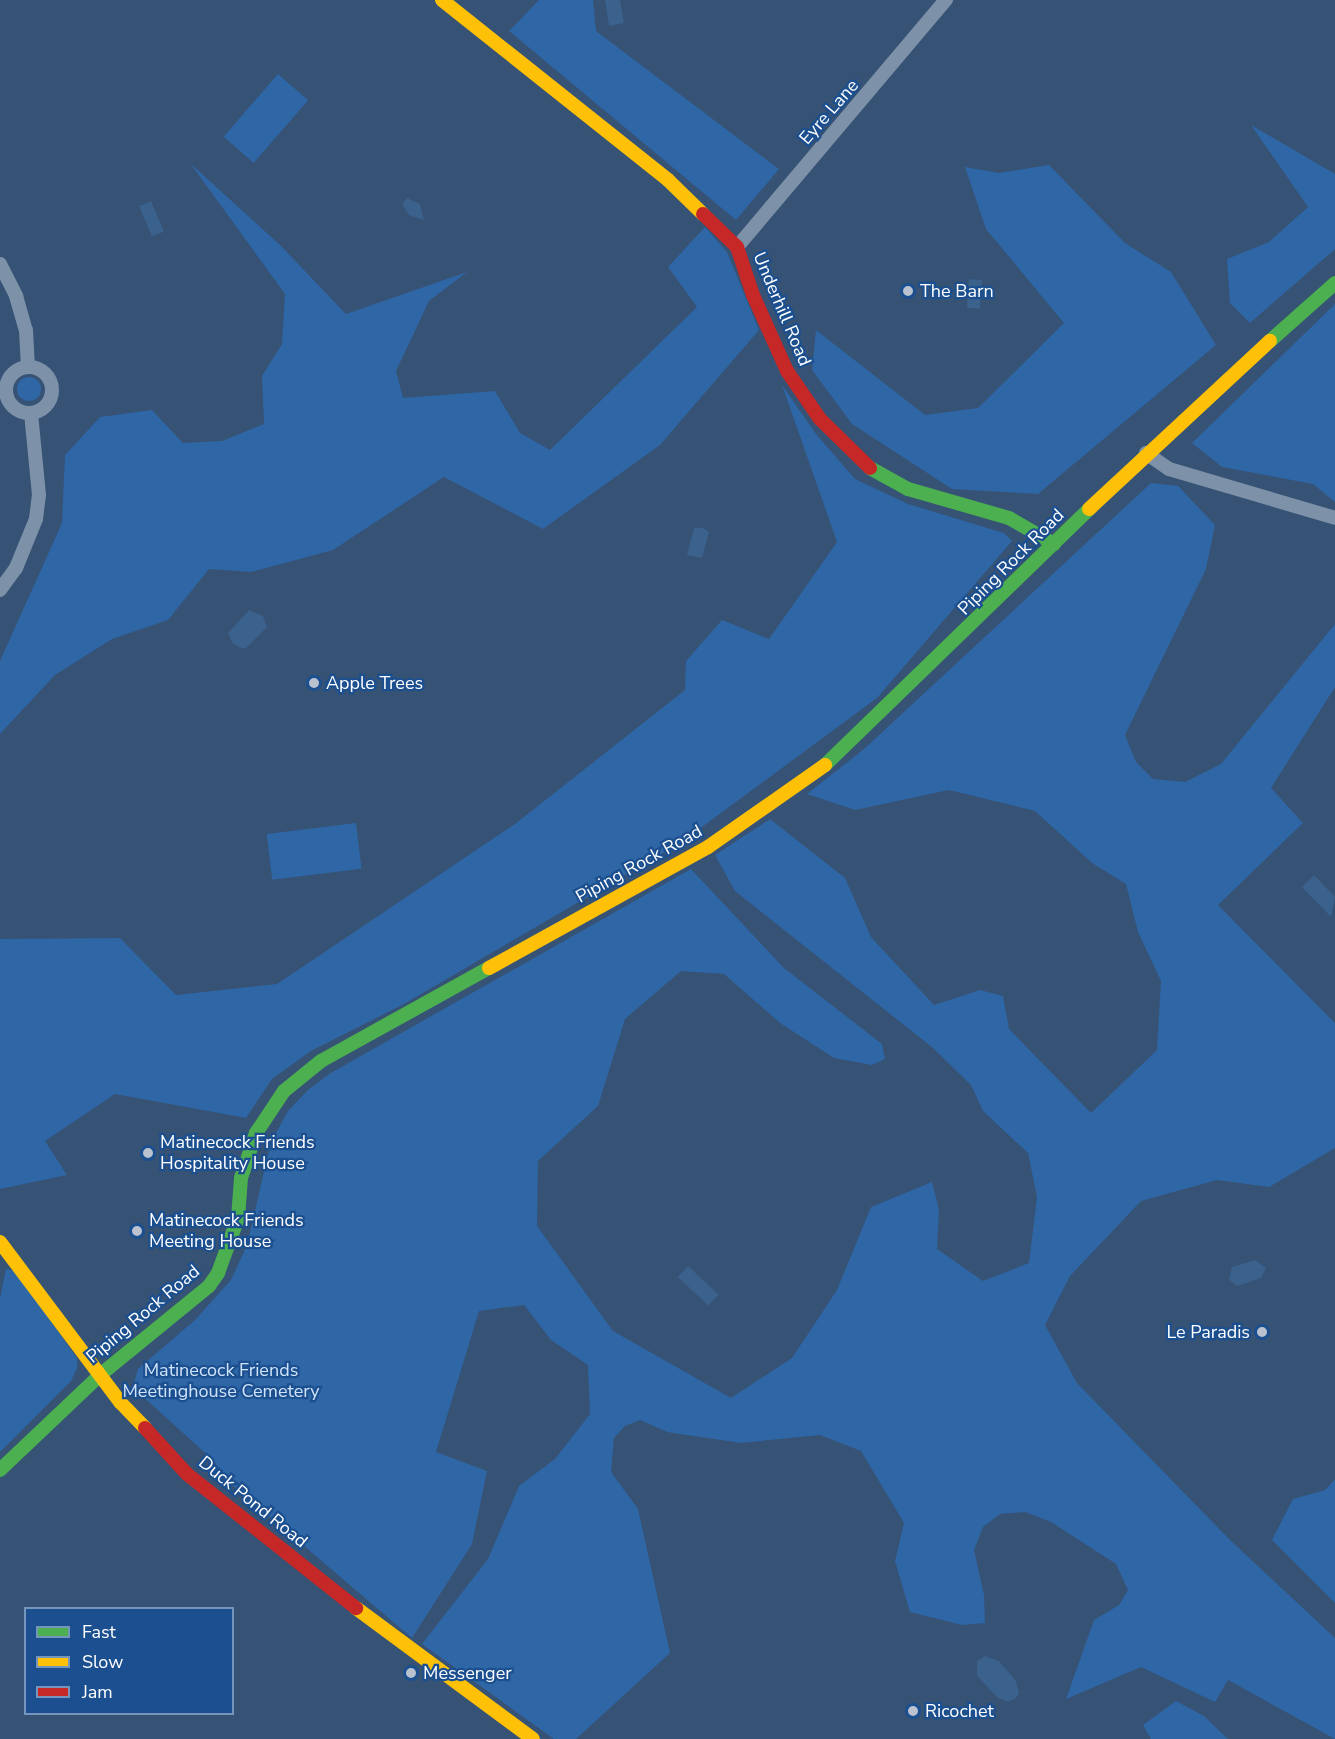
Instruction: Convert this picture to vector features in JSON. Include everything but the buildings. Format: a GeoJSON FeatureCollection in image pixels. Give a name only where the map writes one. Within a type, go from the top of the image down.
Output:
{"type":"FeatureCollection","features":[{"type":"Feature","properties":{"kind":"street","name":"Underhill Road"},"geometry":{"type":"LineString","coordinates":[[442,0],[668,180],[737,247],[753,295],[787,371],[820,419],[848,450],[867,466],[908,489],[1009,518],[1054,544]]}},
{"type":"Feature","properties":{"kind":"street","name":"Eyre Lane"},"geometry":{"type":"LineString","coordinates":[[737,247],[946,0]]}},
{"type":"Feature","properties":{"kind":"street"},"geometry":{"type":"LineString","coordinates":[[0,264],[22,318],[28,367]]}},
{"type":"Feature","properties":{"kind":"street","name":"Piping Rock Road"},"geometry":{"type":"LineString","coordinates":[[0,1470],[100,1375],[192,1301],[218,1273],[238,1218],[242,1178],[256,1133],[284,1091],[321,1061],[708,847],[823,766],[919,678],[1146,453],[1335,283]]}},
{"type":"Feature","properties":{"kind":"street"},"geometry":{"type":"LineString","coordinates":[[28,367],[43,372],[51,393],[45,406],[32,413],[14,408],[6,390],[10,377],[28,367]]}},
{"type":"Feature","properties":{"kind":"street"},"geometry":{"type":"LineString","coordinates":[[0,590],[16,568],[36,519],[39,495],[32,413]]}},
{"type":"Feature","properties":{"kind":"street"},"geometry":{"type":"LineString","coordinates":[[1146,453],[1169,469],[1335,518]]}},
{"type":"Feature","properties":{"kind":"street","name":"Duck Pond Road"},"geometry":{"type":"LineString","coordinates":[[0,1242],[100,1375],[187,1474],[352,1605],[533,1739]]}},
{"type":"Feature","properties":{"kind":"green space"},"geometry":{"type":"Polygon","coordinates":[[[539,0],[593,0],[596,31],[779,169],[736,220],[509,31],[539,0]]]}},
{"type":"Feature","properties":{"kind":"green space"},"geometry":{"type":"Polygon","coordinates":[[[278,74],[308,100],[254,163],[224,137],[278,74]]]}},
{"type":"Feature","properties":{"kind":"green space"},"geometry":{"type":"Polygon","coordinates":[[[1251,125],[1335,174],[1335,249],[1250,323],[1230,303],[1227,259],[1269,242],[1308,207],[1251,125]]]}},
{"type":"Feature","properties":{"kind":"green space"},"geometry":{"type":"Polygon","coordinates":[[[190,163],[280,245],[346,314],[467,272],[429,301],[396,371],[403,398],[495,391],[520,433],[550,450],[697,307],[668,267],[705,227],[727,252],[759,330],[660,445],[543,529],[444,477],[333,550],[251,572],[209,569],[168,620],[112,639],[55,675],[0,734],[0,661],[62,523],[65,455],[100,417],[152,410],[183,443],[222,441],[264,424],[262,376],[282,344],[285,294],[190,163]]]}},
{"type":"Feature","properties":{"kind":"green space"},"geometry":{"type":"Polygon","coordinates":[[[1049,165],[1125,243],[1171,272],[1216,345],[1038,494],[952,489],[852,424],[812,370],[816,330],[925,415],[978,408],[1064,323],[986,229],[965,167],[999,173],[1049,165]]]}},
{"type":"Feature","properties":{"kind":"green space"},"geometry":{"type":"Polygon","coordinates":[[[1335,304],[1335,502],[1313,484],[1222,467],[1192,443],[1335,304]]]}},
{"type":"Feature","properties":{"kind":"green space"},"geometry":{"type":"Polygon","coordinates":[[[29,377],[38,380],[41,389],[38,398],[29,401],[20,398],[17,389],[20,380],[29,377]]]}},
{"type":"Feature","properties":{"kind":"green space"},"geometry":{"type":"Polygon","coordinates":[[[782,385],[816,434],[855,479],[908,504],[1004,533],[1012,541],[877,698],[683,841],[404,1004],[311,1051],[272,1079],[246,1118],[115,1094],[45,1141],[67,1175],[0,1189],[0,939],[120,938],[176,995],[277,984],[515,824],[685,690],[686,661],[722,620],[769,639],[837,542],[782,385]]]}},
{"type":"Feature","properties":{"kind":"green space","name":"Matinecock Friends Meetinghouse Cemetery"},"geometry":{"type":"Polygon","coordinates":[[[1151,483],[1178,486],[1215,525],[1206,569],[1125,735],[1136,762],[1153,779],[1185,782],[1221,764],[1335,624],[1335,687],[1271,788],[1303,823],[1218,905],[1335,1023],[1335,1148],[1269,1187],[1217,1180],[1141,1201],[1070,1276],[1045,1325],[1077,1383],[1230,1540],[1335,1638],[1335,1739],[1228,1680],[1215,1702],[1141,1667],[1066,1699],[1094,1620],[1119,1605],[1128,1590],[1116,1564],[1051,1522],[1025,1512],[1000,1514],[983,1527],[974,1550],[984,1595],[985,1623],[962,1625],[910,1612],[895,1561],[904,1523],[861,1451],[820,1435],[741,1443],[667,1432],[640,1420],[625,1426],[614,1438],[611,1472],[638,1509],[670,1653],[576,1739],[554,1739],[422,1644],[488,1559],[519,1486],[555,1459],[590,1414],[588,1365],[551,1340],[524,1305],[479,1311],[436,1452],[487,1471],[472,1544],[412,1638],[222,1476],[215,1462],[139,1393],[134,1383],[138,1369],[195,1320],[231,1280],[247,1245],[271,1142],[288,1111],[308,1090],[329,1074],[691,869],[784,968],[882,1044],[885,1059],[872,1065],[834,1058],[780,1023],[724,974],[681,971],[625,1019],[598,1106],[538,1161],[537,1226],[613,1331],[731,1398],[792,1358],[837,1290],[871,1207],[932,1182],[939,1210],[937,1249],[983,1281],[1029,1263],[1037,1197],[1028,1153],[983,1111],[971,1085],[933,1048],[735,891],[715,855],[770,819],[845,878],[871,937],[934,1005],[980,990],[1003,996],[1009,1029],[1091,1113],[1157,1050],[1161,981],[1138,932],[1126,884],[1092,863],[1035,811],[949,790],[855,810],[807,794],[864,749],[1151,483]]]}},
{"type":"Feature","properties":{"kind":"green space"},"geometry":{"type":"Polygon","coordinates":[[[356,823],[362,869],[272,880],[267,834],[356,823]]]}},
{"type":"Feature","properties":{"kind":"green space"},"geometry":{"type":"Polygon","coordinates":[[[6,1269],[15,1271],[77,1358],[77,1368],[71,1381],[0,1452],[0,1299],[6,1269]]]}},
{"type":"Feature","properties":{"kind":"green space"},"geometry":{"type":"Polygon","coordinates":[[[1335,1479],[1335,1603],[1272,1540],[1293,1499],[1325,1490],[1335,1479]]]}},
{"type":"Feature","properties":{"kind":"green space"},"geometry":{"type":"Polygon","coordinates":[[[1176,1701],[1204,1716],[1228,1739],[1151,1739],[1143,1725],[1176,1701]]]}},
{"type":"Feature","properties":{"kind":"shaded area"},"geometry":{"type":"Polygon","coordinates":[[[605,0],[620,0],[624,23],[609,26],[605,0]]]}},
{"type":"Feature","properties":{"kind":"shaded area"},"geometry":{"type":"Polygon","coordinates":[[[407,198],[420,204],[424,220],[409,215],[402,204],[407,198]]]}},
{"type":"Feature","properties":{"kind":"shaded area"},"geometry":{"type":"Polygon","coordinates":[[[151,201],[164,231],[152,236],[139,206],[151,201]]]}},
{"type":"Feature","properties":{"kind":"shaded area"},"geometry":{"type":"Polygon","coordinates":[[[969,279],[982,280],[980,309],[967,308],[969,279]]]}},
{"type":"Feature","properties":{"kind":"shaded area"},"geometry":{"type":"Polygon","coordinates":[[[694,528],[703,528],[709,532],[702,558],[687,555],[694,528]]]}},
{"type":"Feature","properties":{"kind":"shaded area"},"geometry":{"type":"Polygon","coordinates":[[[249,610],[263,616],[267,627],[246,648],[241,648],[233,644],[228,633],[249,610]]]}},
{"type":"Feature","properties":{"kind":"shaded area"},"geometry":{"type":"Polygon","coordinates":[[[1314,875],[1335,897],[1331,917],[1302,887],[1314,875]]]}},
{"type":"Feature","properties":{"kind":"shaded area"},"geometry":{"type":"Polygon","coordinates":[[[1255,1260],[1266,1268],[1261,1278],[1237,1286],[1229,1280],[1232,1267],[1255,1260]]]}},
{"type":"Feature","properties":{"kind":"shaded area"},"geometry":{"type":"Polygon","coordinates":[[[688,1266],[719,1295],[708,1306],[678,1277],[688,1266]]]}},
{"type":"Feature","properties":{"kind":"shaded area"},"geometry":{"type":"Polygon","coordinates":[[[985,1656],[999,1661],[1016,1681],[1019,1694],[1015,1699],[1008,1702],[998,1698],[977,1676],[977,1661],[985,1656]]]}},
{"type":"Feature","properties":{"kind":"traffic: fast"},"geometry":{"type":"LineString","coordinates":[[1270,341],[1335,283]]}},
{"type":"Feature","properties":{"kind":"traffic: fast"},"geometry":{"type":"LineString","coordinates":[[870,468],[908,489],[1009,518],[1054,544]]}},
{"type":"Feature","properties":{"kind":"traffic: fast"},"geometry":{"type":"LineString","coordinates":[[825,765],[1089,509]]}},
{"type":"Feature","properties":{"kind":"traffic: fast"},"geometry":{"type":"LineString","coordinates":[[0,1470],[100,1375],[209,1286],[218,1273],[238,1218],[241,1178],[256,1133],[284,1091],[321,1061],[489,968]]}},
{"type":"Feature","properties":{"kind":"traffic: slow"},"geometry":{"type":"LineString","coordinates":[[442,0],[668,180],[703,214]]}},
{"type":"Feature","properties":{"kind":"traffic: slow"},"geometry":{"type":"LineString","coordinates":[[1089,509],[1270,341]]}},
{"type":"Feature","properties":{"kind":"traffic: slow"},"geometry":{"type":"LineString","coordinates":[[489,968],[708,847],[825,765]]}},
{"type":"Feature","properties":{"kind":"traffic: slow"},"geometry":{"type":"LineString","coordinates":[[0,1242],[121,1403],[145,1428]]}},
{"type":"Feature","properties":{"kind":"traffic: slow"},"geometry":{"type":"LineString","coordinates":[[356,1608],[533,1739]]}},
{"type":"Feature","properties":{"kind":"traffic: jam"},"geometry":{"type":"LineString","coordinates":[[703,214],[737,247],[753,295],[787,371],[820,419],[870,468]]}},
{"type":"Feature","properties":{"kind":"traffic: jam"},"geometry":{"type":"LineString","coordinates":[[145,1428],[187,1474],[356,1608]]}},
{"type":"Feature","properties":{"kind":"place","name":"The Barn"},"geometry":{"type":"Point","coordinates":[908,291]}},
{"type":"Feature","properties":{"kind":"place","name":"Apple Trees"},"geometry":{"type":"Point","coordinates":[314,683]}},
{"type":"Feature","properties":{"kind":"place","name":"Matinecock Friends Hospitality House"},"geometry":{"type":"Point","coordinates":[148,1153]}},
{"type":"Feature","properties":{"kind":"place","name":"Matinecock Friends Meeting House"},"geometry":{"type":"Point","coordinates":[137,1231]}},
{"type":"Feature","properties":{"kind":"place","name":"Le Paradis"},"geometry":{"type":"Point","coordinates":[1262,1332]}},
{"type":"Feature","properties":{"kind":"place","name":"Messenger"},"geometry":{"type":"Point","coordinates":[411,1673]}},
{"type":"Feature","properties":{"kind":"place","name":"Ricochet"},"geometry":{"type":"Point","coordinates":[913,1711]}}]}
